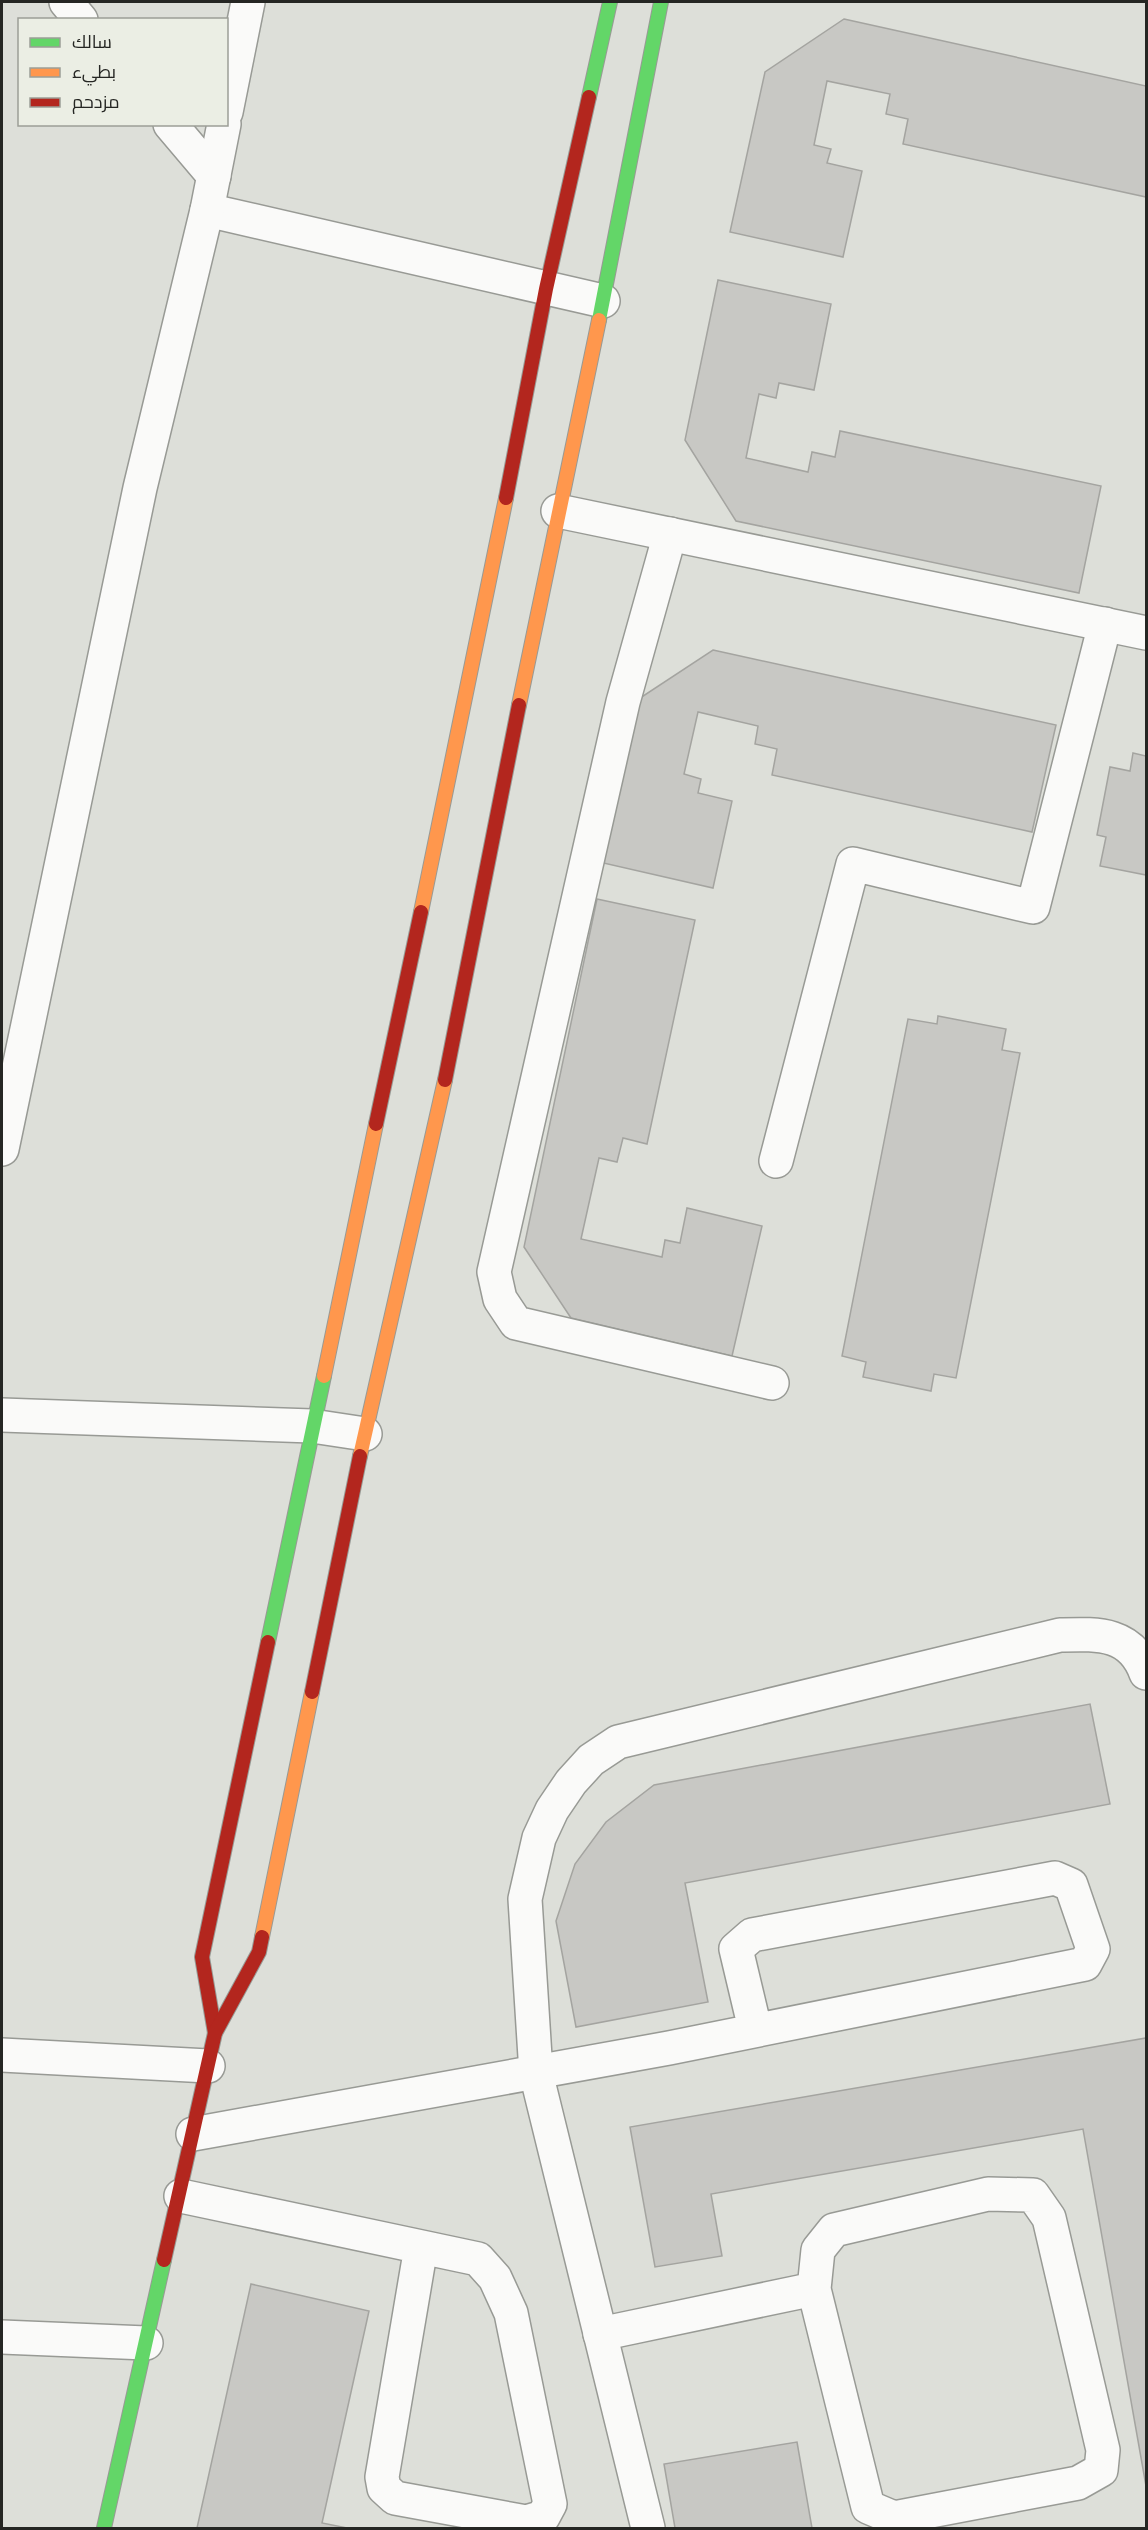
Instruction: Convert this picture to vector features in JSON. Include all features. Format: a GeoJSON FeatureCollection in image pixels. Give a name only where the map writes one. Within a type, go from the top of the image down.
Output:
{"type":"FeatureCollection","features":[{"type":"Feature","properties":{"kind":"main road"},"geometry":{"type":"LineString","coordinates":[[215,2032],[202,1957],[312,1426],[488,617],[546,289],[609,2]]}},
{"type":"Feature","properties":{"kind":"main road"},"geometry":{"type":"LineString","coordinates":[[104,2529],[181,2196],[215,2032],[259,1952],[366,1434],[466,984],[529,627],[558,511],[603,301],[661,2]]}},
{"type":"Feature","properties":{"kind":"street"},"geometry":{"type":"LineString","coordinates":[[66,2],[79,18]]}},
{"type":"Feature","properties":{"kind":"street"},"geometry":{"type":"LineString","coordinates":[[228,102],[248,2]]}},
{"type":"Feature","properties":{"kind":"street"},"geometry":{"type":"LineString","coordinates":[[172,126],[214,176]]}},
{"type":"Feature","properties":{"kind":"street"},"geometry":{"type":"LineString","coordinates":[[4,1128],[140,488],[207,210],[224,126]]}},
{"type":"Feature","properties":{"kind":"street"},"geometry":{"type":"LineString","coordinates":[[207,210],[603,301]]}},
{"type":"Feature","properties":{"kind":"street"},"geometry":{"type":"LineString","coordinates":[[558,511],[1146,633]]}},
{"type":"Feature","properties":{"kind":"street"},"geometry":{"type":"LineString","coordinates":[[670,534],[623,702],[494,1272],[500,1299],[516,1323],[772,1383]]}},
{"type":"Feature","properties":{"kind":"street"},"geometry":{"type":"LineString","coordinates":[[776,1161],[853,864],[1033,907],[1105,624]]}},
{"type":"Feature","properties":{"kind":"street"},"geometry":{"type":"LineString","coordinates":[[2,1416],[312,1426],[366,1434]]}},
{"type":"Feature","properties":{"kind":"street"},"geometry":{"type":"LineString","coordinates":[[648,2529],[536,2073],[525,1899],[539,1838],[552,1810],[571,1782],[591,1760],[618,1742],[1060,1635],[1097,1634],[1125,1643],[1141,1659],[1146,1673]]}},
{"type":"Feature","properties":{"kind":"street"},"geometry":{"type":"LineString","coordinates":[[193,2134],[536,2073],[1085,1964],[1093,1949],[1071,1885],[1055,1878],[752,1935],[736,1949],[755,2029]]}},
{"type":"Feature","properties":{"kind":"street"},"geometry":{"type":"LineString","coordinates":[[2,2055],[208,2066]]}},
{"type":"Feature","properties":{"kind":"street"},"geometry":{"type":"LineString","coordinates":[[988,2194],[1033,2195],[1049,2218],[1103,2450],[1101,2470],[1078,2483],[894,2518],[868,2507],[814,2289],[818,2250],[834,2230],[988,2194]]}},
{"type":"Feature","properties":{"kind":"street"},"geometry":{"type":"LineString","coordinates":[[181,2196],[478,2259],[495,2278],[511,2313],[550,2504],[543,2517],[526,2522],[395,2498],[384,2488],[382,2476],[421,2247]]}},
{"type":"Feature","properties":{"kind":"street"},"geometry":{"type":"LineString","coordinates":[[600,2334],[814,2289]]}},
{"type":"Feature","properties":{"kind":"street"},"geometry":{"type":"LineString","coordinates":[[2,2337],[146,2343]]}},
{"type":"Feature","properties":{"kind":"building"},"geometry":{"type":"Polygon","coordinates":[[[844,19],[1146,86],[1146,197],[903,144],[908,119],[886,114],[890,94],[827,81],[814,145],[831,149],[827,163],[862,171],[843,257],[730,232],[765,72],[844,19]]]}},
{"type":"Feature","properties":{"kind":"building"},"geometry":{"type":"Polygon","coordinates":[[[718,280],[831,304],[814,390],[779,383],[776,398],[759,394],[746,458],[808,472],[812,452],[835,457],[840,431],[1101,486],[1079,593],[736,521],[685,440],[718,280]]]}},
{"type":"Feature","properties":{"kind":"building"},"geometry":{"type":"Polygon","coordinates":[[[713,650],[1056,725],[1032,832],[772,775],[777,749],[755,744],[758,726],[698,712],[684,774],[701,779],[698,793],[732,801],[713,888],[599,862],[634,702],[713,650]]]}},
{"type":"Feature","properties":{"kind":"building"},"geometry":{"type":"Polygon","coordinates":[[[1133,753],[1146,756],[1146,875],[1100,866],[1106,837],[1097,835],[1110,767],[1130,771],[1133,753]]]}},
{"type":"Feature","properties":{"kind":"building"},"geometry":{"type":"Polygon","coordinates":[[[597,899],[695,920],[647,1144],[623,1138],[617,1162],[599,1158],[581,1239],[662,1257],[665,1240],[680,1243],[687,1208],[762,1226],[732,1356],[571,1318],[524,1247],[597,899]]]}},
{"type":"Feature","properties":{"kind":"building"},"geometry":{"type":"Polygon","coordinates":[[[938,1016],[1006,1029],[1002,1050],[1020,1053],[956,1378],[934,1374],[931,1391],[863,1377],[866,1362],[842,1356],[908,1019],[937,1024],[938,1016]]]}},
{"type":"Feature","properties":{"kind":"building"},"geometry":{"type":"Polygon","coordinates":[[[1090,1704],[1110,1804],[685,1883],[708,2002],[576,2027],[556,1921],[575,1864],[606,1822],[654,1785],[1090,1704]]]}},
{"type":"Feature","properties":{"kind":"building"},"geometry":{"type":"Polygon","coordinates":[[[1146,2038],[1146,2486],[1083,2129],[711,2194],[722,2256],[655,2267],[630,2127],[1146,2038]]]}},
{"type":"Feature","properties":{"kind":"building"},"geometry":{"type":"Polygon","coordinates":[[[251,2284],[369,2311],[322,2523],[347,2528],[197,2528],[251,2284]]]}},
{"type":"Feature","properties":{"kind":"building"},"geometry":{"type":"Polygon","coordinates":[[[797,2442],[812,2528],[675,2528],[664,2464],[797,2442]]]}},
{"type":"Feature","properties":{"kind":"traffic: fast"},"geometry":{"type":"LineString","coordinates":[[589,97],[610,2]]}},
{"type":"Feature","properties":{"kind":"traffic: fast"},"geometry":{"type":"LineString","coordinates":[[599,320],[661,2]]}},
{"type":"Feature","properties":{"kind":"traffic: fast"},"geometry":{"type":"LineString","coordinates":[[268,1642],[324,1376]]}},
{"type":"Feature","properties":{"kind":"traffic: fast"},"geometry":{"type":"LineString","coordinates":[[104,2528],[164,2260]]}},
{"type":"Feature","properties":{"kind":"traffic: slow"},"geometry":{"type":"LineString","coordinates":[[519,705],[599,320]]}},
{"type":"Feature","properties":{"kind":"traffic: slow"},"geometry":{"type":"LineString","coordinates":[[421,912],[506,498]]}},
{"type":"Feature","properties":{"kind":"traffic: slow"},"geometry":{"type":"LineString","coordinates":[[360,1456],[445,1080]]}},
{"type":"Feature","properties":{"kind":"traffic: slow"},"geometry":{"type":"LineString","coordinates":[[324,1376],[376,1124]]}},
{"type":"Feature","properties":{"kind":"traffic: slow"},"geometry":{"type":"LineString","coordinates":[[262,1937],[312,1692]]}},
{"type":"Feature","properties":{"kind":"traffic: jam"},"geometry":{"type":"LineString","coordinates":[[506,498],[546,289],[589,97]]}},
{"type":"Feature","properties":{"kind":"traffic: jam"},"geometry":{"type":"LineString","coordinates":[[445,1080],[519,705]]}},
{"type":"Feature","properties":{"kind":"traffic: jam"},"geometry":{"type":"LineString","coordinates":[[376,1124],[421,912]]}},
{"type":"Feature","properties":{"kind":"traffic: jam"},"geometry":{"type":"LineString","coordinates":[[312,1692],[360,1456]]}},
{"type":"Feature","properties":{"kind":"traffic: jam"},"geometry":{"type":"LineString","coordinates":[[215,2033],[202,1957],[268,1642]]}},
{"type":"Feature","properties":{"kind":"traffic: jam"},"geometry":{"type":"LineString","coordinates":[[164,2260],[215,2033],[259,1952],[262,1937]]}}]}
